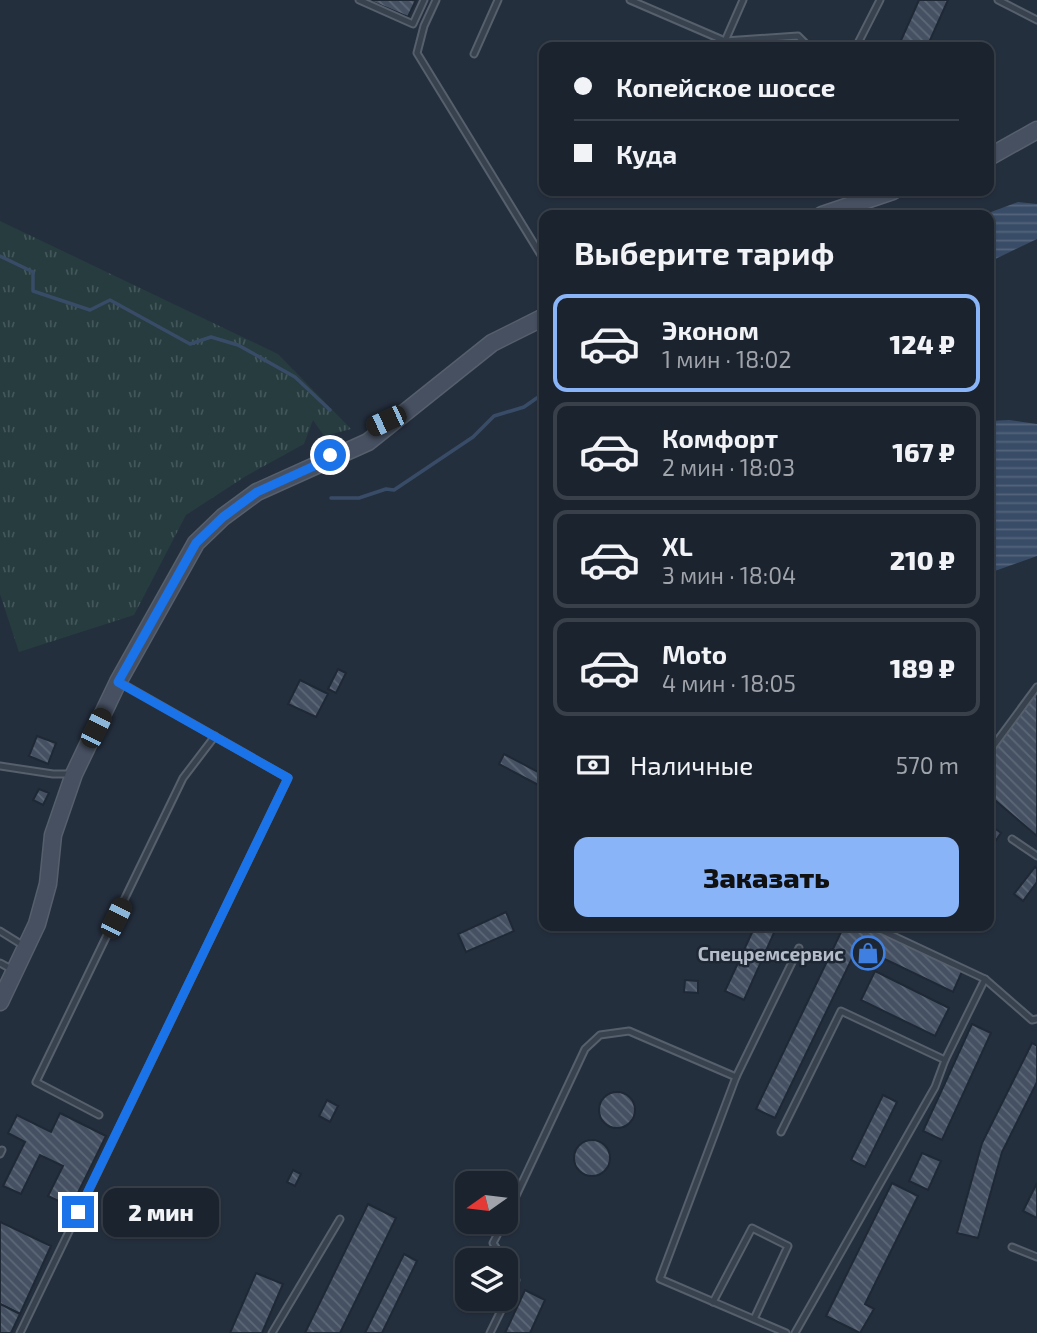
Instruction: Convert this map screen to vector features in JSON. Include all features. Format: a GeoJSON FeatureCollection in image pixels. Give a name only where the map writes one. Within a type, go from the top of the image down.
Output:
{"type":"FeatureCollection","features":[{"type":"Feature","properties":{"kind":"street"},"geometry":{"type":"LineString","coordinates":[[994,154],[1037,130]]}},
{"type":"Feature","properties":{"kind":"street"},"geometry":{"type":"LineString","coordinates":[[836,210],[874,196]]}},
{"type":"Feature","properties":{"kind":"street"},"geometry":{"type":"LineString","coordinates":[[0,1002],[37,924],[48,884],[53,835],[74,775],[118,682],[196,543],[223,517],[257,492],[368,442],[492,343],[539,320]]}},
{"type":"Feature","properties":{"kind":"lane"},"geometry":{"type":"LineString","coordinates":[[359,0],[413,24],[424,0]]}},
{"type":"Feature","properties":{"kind":"lane"},"geometry":{"type":"LineString","coordinates":[[436,0],[417,53],[539,252]]}},
{"type":"Feature","properties":{"kind":"lane"},"geometry":{"type":"LineString","coordinates":[[474,54],[498,0]]}},
{"type":"Feature","properties":{"kind":"lane"},"geometry":{"type":"LineString","coordinates":[[630,0],[725,41],[798,36],[804,42]]}},
{"type":"Feature","properties":{"kind":"lane"},"geometry":{"type":"LineString","coordinates":[[725,41],[743,0]]}},
{"type":"Feature","properties":{"kind":"lane"},"geometry":{"type":"LineString","coordinates":[[859,42],[880,0]]}},
{"type":"Feature","properties":{"kind":"lane"},"geometry":{"type":"LineString","coordinates":[[998,0],[1037,20]]}},
{"type":"Feature","properties":{"kind":"lane"},"geometry":{"type":"LineString","coordinates":[[20,1333],[288,778],[118,682]]}},
{"type":"Feature","properties":{"kind":"lane"},"geometry":{"type":"LineString","coordinates":[[994,745],[1037,687]]}},
{"type":"Feature","properties":{"kind":"lane"},"geometry":{"type":"LineString","coordinates":[[99,1115],[36,1082],[183,778],[215,736]]}},
{"type":"Feature","properties":{"kind":"lane"},"geometry":{"type":"LineString","coordinates":[[0,766],[74,775]]}},
{"type":"Feature","properties":{"kind":"lane"},"geometry":{"type":"LineString","coordinates":[[1012,839],[1037,856]]}},
{"type":"Feature","properties":{"kind":"lane"},"geometry":{"type":"LineString","coordinates":[[0,931],[26,948]]}},
{"type":"Feature","properties":{"kind":"lane"},"geometry":{"type":"LineString","coordinates":[[883,931],[985,979],[1032,1020],[1037,1019]]}},
{"type":"Feature","properties":{"kind":"lane"},"geometry":{"type":"LineString","coordinates":[[786,1333],[660,1279],[736,1077],[799,948]]}},
{"type":"Feature","properties":{"kind":"lane"},"geometry":{"type":"LineString","coordinates":[[0,963],[15,971]]}},
{"type":"Feature","properties":{"kind":"lane"},"geometry":{"type":"LineString","coordinates":[[795,1333],[935,1087],[944,1060],[985,979]]}},
{"type":"Feature","properties":{"kind":"lane"},"geometry":{"type":"LineString","coordinates":[[781,1132],[841,1011],[944,1060]]}},
{"type":"Feature","properties":{"kind":"lane"},"geometry":{"type":"LineString","coordinates":[[518,1191],[585,1049],[600,1035],[629,1031],[736,1077]]}},
{"type":"Feature","properties":{"kind":"lane"},"geometry":{"type":"LineString","coordinates":[[272,1333],[340,1219]]}},
{"type":"Feature","properties":{"kind":"lane"},"geometry":{"type":"LineString","coordinates":[[713,1302],[752,1228],[788,1246],[754,1319]]}},
{"type":"Feature","properties":{"kind":"lane"},"geometry":{"type":"LineString","coordinates":[[1013,1247],[1037,1257]]}},
{"type":"Feature","properties":{"kind":"lane"},"geometry":{"type":"LineString","coordinates":[[490,1333],[501,1311]]}},
{"type":"Feature","properties":{"kind":"green space"},"geometry":{"type":"Polygon","coordinates":[[[0,221],[278,354],[351,429],[324,436],[313,420],[304,444],[246,476],[186,515],[134,615],[19,652],[0,594],[0,221]]]}},
{"type":"Feature","properties":{"kind":"water"},"geometry":{"type":"Polygon","coordinates":[[[1018,202],[1037,204],[1037,239],[994,260],[994,211],[1018,202]]]}},
{"type":"Feature","properties":{"kind":"water"},"geometry":{"type":"Polygon","coordinates":[[[994,421],[1037,424],[1037,556],[994,571],[994,421]]]}},
{"type":"Feature","properties":{"kind":"building"},"geometry":{"type":"Polygon","coordinates":[[[368,0],[416,0],[408,17],[368,0]]]}},
{"type":"Feature","properties":{"kind":"building"},"geometry":{"type":"Polygon","coordinates":[[[919,0],[948,0],[929,42],[900,42],[919,0]]]}},
{"type":"Feature","properties":{"kind":"building"},"geometry":{"type":"Polygon","coordinates":[[[338,669],[346,673],[336,693],[328,689],[338,669]]]}},
{"type":"Feature","properties":{"kind":"building"},"geometry":{"type":"Polygon","coordinates":[[[300,680],[328,694],[316,717],[288,704],[300,680]]]}},
{"type":"Feature","properties":{"kind":"building"},"geometry":{"type":"Polygon","coordinates":[[[1037,690],[1037,836],[994,799],[994,741],[1037,690]]]}},
{"type":"Feature","properties":{"kind":"building"},"geometry":{"type":"Polygon","coordinates":[[[37,736],[56,743],[48,764],[29,756],[37,736]]]}},
{"type":"Feature","properties":{"kind":"building"},"geometry":{"type":"Polygon","coordinates":[[[504,754],[539,772],[539,785],[499,764],[504,754]]]}},
{"type":"Feature","properties":{"kind":"building"},"geometry":{"type":"Polygon","coordinates":[[[39,789],[49,793],[43,805],[33,800],[39,789]]]}},
{"type":"Feature","properties":{"kind":"building"},"geometry":{"type":"Polygon","coordinates":[[[994,828],[1001,833],[994,843],[994,828]]]}},
{"type":"Feature","properties":{"kind":"building"},"geometry":{"type":"Polygon","coordinates":[[[1035,867],[1037,882],[1023,901],[1014,894],[1035,867]]]}},
{"type":"Feature","properties":{"kind":"building"},"geometry":{"type":"Polygon","coordinates":[[[506,912],[514,931],[466,952],[458,934],[506,912]]]}},
{"type":"Feature","properties":{"kind":"building"},"geometry":{"type":"Polygon","coordinates":[[[753,931],[775,931],[744,1000],[725,991],[753,931]]]}},
{"type":"Feature","properties":{"kind":"building"},"geometry":{"type":"Polygon","coordinates":[[[842,931],[888,931],[964,967],[953,992],[858,946],[775,1118],[756,1109],[842,931]]]}},
{"type":"Feature","properties":{"kind":"building"},"geometry":{"type":"Polygon","coordinates":[[[875,971],[949,1008],[935,1036],[861,1000],[875,971]]]}},
{"type":"Feature","properties":{"kind":"building"},"geometry":{"type":"Polygon","coordinates":[[[685,980],[698,981],[698,993],[684,992],[685,980]]]}},
{"type":"Feature","properties":{"kind":"building"},"geometry":{"type":"Polygon","coordinates":[[[972,1024],[991,1033],[942,1140],[923,1131],[972,1024]]]}},
{"type":"Feature","properties":{"kind":"building"},"geometry":{"type":"Polygon","coordinates":[[[1032,1043],[1037,1046],[1037,1082],[1002,1152],[978,1238],[957,1233],[982,1143],[1032,1043]]]}},
{"type":"Feature","properties":{"kind":"building"},"geometry":{"type":"Polygon","coordinates":[[[617,1092],[630,1097],[635,1110],[630,1123],[617,1128],[604,1123],[599,1110],[604,1097],[617,1092]]]}},
{"type":"Feature","properties":{"kind":"building"},"geometry":{"type":"Polygon","coordinates":[[[883,1095],[897,1102],[865,1167],[851,1160],[883,1095]]]}},
{"type":"Feature","properties":{"kind":"building"},"geometry":{"type":"Polygon","coordinates":[[[327,1100],[338,1106],[330,1122],[319,1116],[327,1100]]]}},
{"type":"Feature","properties":{"kind":"building"},"geometry":{"type":"Polygon","coordinates":[[[60,1113],[106,1136],[71,1207],[48,1196],[63,1166],[40,1155],[21,1194],[3,1186],[25,1142],[8,1133],[17,1115],[51,1132],[60,1113]]]}},
{"type":"Feature","properties":{"kind":"building"},"geometry":{"type":"Polygon","coordinates":[[[592,1140],[605,1145],[610,1158],[605,1171],[592,1176],[579,1171],[574,1158],[579,1145],[592,1140]]]}},
{"type":"Feature","properties":{"kind":"building"},"geometry":{"type":"Polygon","coordinates":[[[922,1153],[941,1161],[928,1190],[909,1181],[922,1153]]]}},
{"type":"Feature","properties":{"kind":"building"},"geometry":{"type":"Polygon","coordinates":[[[293,1170],[301,1174],[295,1186],[287,1182],[293,1170]]]}},
{"type":"Feature","properties":{"kind":"building"},"geometry":{"type":"Polygon","coordinates":[[[892,1183],[918,1196],[865,1304],[874,1309],[860,1333],[826,1316],[892,1183]]]}},
{"type":"Feature","properties":{"kind":"building"},"geometry":{"type":"Polygon","coordinates":[[[1037,1183],[1037,1218],[1023,1211],[1037,1183]]]}},
{"type":"Feature","properties":{"kind":"building"},"geometry":{"type":"Polygon","coordinates":[[[368,1204],[396,1218],[340,1333],[305,1333],[368,1204]]]}},
{"type":"Feature","properties":{"kind":"building"},"geometry":{"type":"Polygon","coordinates":[[[0,1222],[51,1246],[20,1314],[0,1304],[0,1222]]]}},
{"type":"Feature","properties":{"kind":"building"},"geometry":{"type":"Polygon","coordinates":[[[404,1254],[417,1261],[382,1333],[365,1333],[404,1254]]]}},
{"type":"Feature","properties":{"kind":"building"},"geometry":{"type":"Polygon","coordinates":[[[256,1273],[283,1284],[262,1333],[230,1333],[256,1273]]]}},
{"type":"Feature","properties":{"kind":"building"},"geometry":{"type":"Polygon","coordinates":[[[525,1290],[545,1300],[530,1333],[505,1333],[515,1311],[518,1311],[525,1290]]]}},
{"type":"Feature","properties":{"kind":"building"},"geometry":{"type":"Polygon","coordinates":[[[0,1304],[20,1314],[11,1333],[0,1333],[0,1304]]]}},
{"type":"Feature","properties":{"kind":"waterway"},"geometry":{"type":"LineString","coordinates":[[0,256],[33,272],[33,291],[90,310],[110,300],[190,344],[211,337],[238,345],[295,377],[330,410]]}},
{"type":"Feature","properties":{"kind":"waterway"},"geometry":{"type":"LineString","coordinates":[[331,498],[359,498],[386,489],[394,490],[473,437],[494,416],[524,407],[539,396]]}},
{"type":"Feature","properties":{"kind":"place","name":"Спецремсервис"},"geometry":{"type":"Point","coordinates":[868,953]}},
{"type":"Feature","properties":{"kind":"route"},"geometry":{"type":"LineString","coordinates":[[78,1212],[288,778],[118,682],[196,543],[223,517],[257,492],[312,467],[330,455]]}}]}
